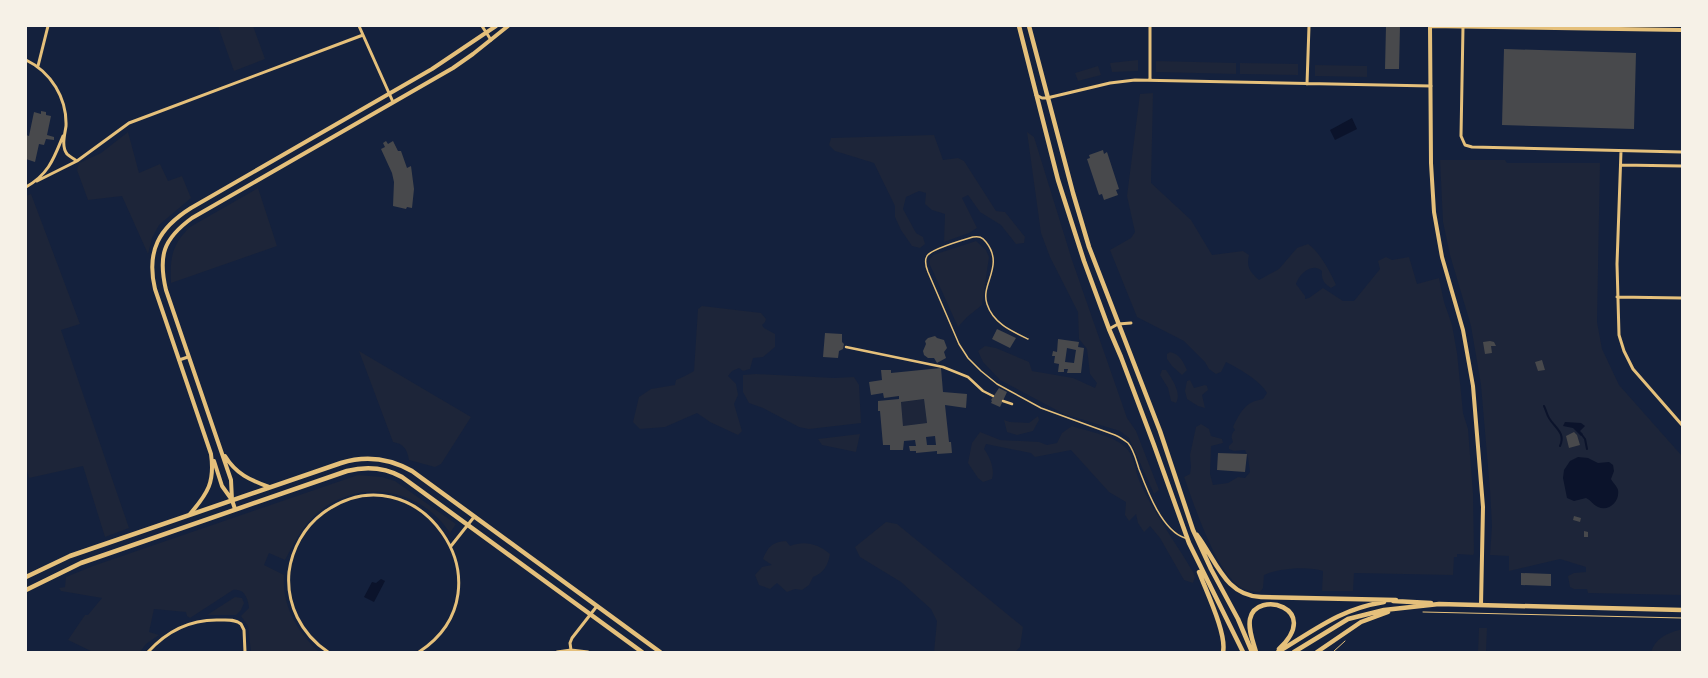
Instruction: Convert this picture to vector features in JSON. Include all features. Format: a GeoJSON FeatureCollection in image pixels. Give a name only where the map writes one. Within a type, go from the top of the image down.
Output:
{"type":"FeatureCollection","features":[{"type":"Feature","properties":{"kind":"main road"},"geometry":{"type":"LineString","coordinates":[[1018,26],[1069,217],[1109,329],[1154,445],[1221,632],[1224,644],[1223,652]]}},
{"type":"Feature","properties":{"kind":"main road"},"geometry":{"type":"LineString","coordinates":[[1030,26],[1047,98],[1080,222],[1160,431],[1193,530],[1211,569],[1238,619],[1252,652]]}},
{"type":"Feature","properties":{"kind":"main road"},"geometry":{"type":"LineString","coordinates":[[26,577],[70,556],[269,487],[346,461],[361,458],[377,458],[396,463],[412,471],[660,652]]}},
{"type":"Feature","properties":{"kind":"main road"},"geometry":{"type":"LineString","coordinates":[[26,590],[81,563],[347,471],[372,467],[388,470],[402,477],[642,652]]}},
{"type":"Feature","properties":{"kind":"main road"},"geometry":{"type":"LineString","coordinates":[[1193,530],[1235,589],[1244,594],[1257,597],[1396,600],[1439,604],[1682,610]]}},
{"type":"Feature","properties":{"kind":"main road"},"geometry":{"type":"LineString","coordinates":[[1192,552],[1243,652]]}},
{"type":"Feature","properties":{"kind":"main road"},"geometry":{"type":"LineString","coordinates":[[1277,652],[1343,613],[1366,606],[1396,600]]}},
{"type":"Feature","properties":{"kind":"main road"},"geometry":{"type":"LineString","coordinates":[[1256,652],[1250,628],[1250,617],[1258,608],[1272,604],[1282,606],[1288,611],[1293,617],[1294,624],[1290,638],[1277,652]]}},
{"type":"Feature","properties":{"kind":"main road"},"geometry":{"type":"LineString","coordinates":[[1294,652],[1338,624],[1353,617],[1376,611],[1439,604]]}},
{"type":"Feature","properties":{"kind":"main road"},"geometry":{"type":"LineString","coordinates":[[1317,652],[1365,620],[1400,609]]}},
{"type":"Feature","properties":{"kind":"street"},"geometry":{"type":"LineString","coordinates":[[38,66],[48,26]]}},
{"type":"Feature","properties":{"kind":"street"},"geometry":{"type":"LineString","coordinates":[[359,26],[393,102]]}},
{"type":"Feature","properties":{"kind":"street"},"geometry":{"type":"LineString","coordinates":[[482,26],[491,40]]}},
{"type":"Feature","properties":{"kind":"street"},"geometry":{"type":"LineString","coordinates":[[235,509],[232,500],[222,486],[158,298],[152,275],[154,250],[162,233],[175,219],[191,208],[453,56],[496,26]]}},
{"type":"Feature","properties":{"kind":"street"},"geometry":{"type":"LineString","coordinates":[[232,500],[232,483],[166,290],[163,275],[162,256],[172,236],[180,227],[199,214],[453,68],[508,26]]}},
{"type":"Feature","properties":{"kind":"street"},"geometry":{"type":"LineString","coordinates":[[1150,26],[1150,80]]}},
{"type":"Feature","properties":{"kind":"street"},"geometry":{"type":"LineString","coordinates":[[1307,84],[1309,26]]}},
{"type":"Feature","properties":{"kind":"street"},"geometry":{"type":"LineString","coordinates":[[1481,605],[1483,507],[1473,386],[1464,330],[1442,257],[1437,234],[1431,163],[1432,86],[1430,26],[1673,28],[1682,30]]}},
{"type":"Feature","properties":{"kind":"street"},"geometry":{"type":"LineString","coordinates":[[1463,27],[1461,136],[1465,145],[1472,147],[1682,152]]}},
{"type":"Feature","properties":{"kind":"street"},"geometry":{"type":"LineString","coordinates":[[1021,34],[1031,32]]}},
{"type":"Feature","properties":{"kind":"street"},"geometry":{"type":"LineString","coordinates":[[26,187],[77,161],[129,123],[363,35]]}},
{"type":"Feature","properties":{"kind":"street"},"geometry":{"type":"LineString","coordinates":[[26,60],[38,66],[50,77],[60,96],[65,113],[64,142],[66,151],[77,161]]}},
{"type":"Feature","properties":{"kind":"street"},"geometry":{"type":"LineString","coordinates":[[1035,94],[1042,98],[1047,98],[1116,82],[1150,80],[1432,86]]}},
{"type":"Feature","properties":{"kind":"street"},"geometry":{"type":"LineString","coordinates":[[37,181],[53,161],[65,132]]}},
{"type":"Feature","properties":{"kind":"street"},"geometry":{"type":"LineString","coordinates":[[1621,151],[1617,297],[1619,335],[1627,359],[1639,378],[1682,425]]}},
{"type":"Feature","properties":{"kind":"street"},"geometry":{"type":"LineString","coordinates":[[1621,165],[1682,166]]}},
{"type":"Feature","properties":{"kind":"street"},"geometry":{"type":"LineString","coordinates":[[1617,297],[1682,298]]}},
{"type":"Feature","properties":{"kind":"street"},"geometry":{"type":"LineString","coordinates":[[1109,329],[1118,324],[1131,323]]}},
{"type":"Feature","properties":{"kind":"street"},"geometry":{"type":"LineString","coordinates":[[846,347],[943,367],[968,377],[983,391],[993,396]]}},
{"type":"Feature","properties":{"kind":"street"},"geometry":{"type":"LineString","coordinates":[[179,360],[188,357]]}},
{"type":"Feature","properties":{"kind":"street"},"geometry":{"type":"LineString","coordinates":[[1003,401],[1012,404]]}},
{"type":"Feature","properties":{"kind":"street"},"geometry":{"type":"LineString","coordinates":[[221,451],[239,473],[269,487]]}},
{"type":"Feature","properties":{"kind":"street"},"geometry":{"type":"LineString","coordinates":[[190,514],[204,497],[210,486],[212,474],[211,454]]}},
{"type":"Feature","properties":{"kind":"street"},"geometry":{"type":"LineString","coordinates":[[328,652],[313,640],[301,624],[293,607],[289,588],[290,569],[294,551],[303,535],[317,518],[332,507],[353,499],[371,496],[389,498],[406,503],[426,514],[442,530],[451,546],[456,561],[458,576],[455,604],[444,629],[430,644],[419,652]]}},
{"type":"Feature","properties":{"kind":"street"},"geometry":{"type":"LineString","coordinates":[[451,546],[474,517]]}},
{"type":"Feature","properties":{"kind":"street"},"geometry":{"type":"LineString","coordinates":[[571,650],[570,643],[572,638],[597,606]]}},
{"type":"Feature","properties":{"kind":"street"},"geometry":{"type":"LineString","coordinates":[[148,652],[164,638],[181,627],[197,622],[218,620],[233,620],[241,624],[244,630],[245,652]]}},
{"type":"Feature","properties":{"kind":"street"},"geometry":{"type":"LineString","coordinates":[[557,652],[571,650],[588,652]]}},
{"type":"Feature","properties":{"kind":"lane"},"geometry":{"type":"LineString","coordinates":[[1028,339],[1002,325],[988,307],[986,295],[992,273],[993,258],[990,249],[984,240],[978,236],[970,238],[933,251],[927,256],[925,262],[928,272],[959,344],[971,361],[997,384],[1041,408],[1115,435],[1126,442],[1133,452],[1147,489],[1161,516],[1172,532],[1187,539]]}},
{"type":"Feature","properties":{"kind":"path"},"geometry":{"type":"LineString","coordinates":[[1420,612],[1682,618]]}},
{"type":"Feature","properties":{"kind":"path"},"geometry":{"type":"LineString","coordinates":[[1333,652],[1347,638]]}},
{"type":"Feature","properties":{"kind":"shaded area"},"geometry":{"type":"Polygon","coordinates":[[[218,26],[253,26],[265,59],[234,71],[218,26]]]}},
{"type":"Feature","properties":{"kind":"shaded area"},"geometry":{"type":"Polygon","coordinates":[[[1138,60],[1138,71],[1112,72],[1110,63],[1138,60]]]}},
{"type":"Feature","properties":{"kind":"shaded area"},"geometry":{"type":"Polygon","coordinates":[[[1156,61],[1236,63],[1236,74],[1156,72],[1156,61]]]}},
{"type":"Feature","properties":{"kind":"shaded area"},"geometry":{"type":"Polygon","coordinates":[[[1240,63],[1298,64],[1298,75],[1240,74],[1240,63]]]}},
{"type":"Feature","properties":{"kind":"shaded area"},"geometry":{"type":"Polygon","coordinates":[[[1315,65],[1367,66],[1367,77],[1315,76],[1315,65]]]}},
{"type":"Feature","properties":{"kind":"shaded area"},"geometry":{"type":"Polygon","coordinates":[[[1098,66],[1101,75],[1078,81],[1075,73],[1098,66]]]}},
{"type":"Feature","properties":{"kind":"shaded area"},"geometry":{"type":"Polygon","coordinates":[[[1153,93],[1151,183],[1191,220],[1212,255],[1243,251],[1249,255],[1248,266],[1259,280],[1279,269],[1297,248],[1308,244],[1320,257],[1336,285],[1331,288],[1325,283],[1322,271],[1318,269],[1314,268],[1306,270],[1300,276],[1296,284],[1305,296],[1305,299],[1309,298],[1323,288],[1343,301],[1354,301],[1380,269],[1378,261],[1386,257],[1392,260],[1409,257],[1417,284],[1439,278],[1444,302],[1452,325],[1457,353],[1463,413],[1468,429],[1473,493],[1474,553],[1473,555],[1457,554],[1457,557],[1454,557],[1453,575],[1354,573],[1353,591],[1322,591],[1323,571],[1317,569],[1294,568],[1264,575],[1263,588],[1260,592],[1242,588],[1232,580],[1223,569],[1207,537],[1184,477],[1190,474],[1190,455],[1196,427],[1201,424],[1209,429],[1211,436],[1222,439],[1223,443],[1211,446],[1210,474],[1213,485],[1228,483],[1238,477],[1245,478],[1250,472],[1245,450],[1234,451],[1229,449],[1229,446],[1233,442],[1232,436],[1235,430],[1233,427],[1244,408],[1252,402],[1263,399],[1267,393],[1255,380],[1243,371],[1226,362],[1221,372],[1216,374],[1209,369],[1205,362],[1184,341],[1137,317],[1110,250],[1131,238],[1135,232],[1127,196],[1140,94],[1153,93]]]}},
{"type":"Feature","properties":{"kind":"shaded area"},"geometry":{"type":"Polygon","coordinates":[[[1352,118],[1357,129],[1335,140],[1330,130],[1352,118]]]}},
{"type":"Feature","properties":{"kind":"shaded area"},"geometry":{"type":"Polygon","coordinates":[[[128,132],[139,173],[160,164],[168,181],[182,176],[191,198],[159,225],[152,238],[148,254],[122,196],[88,200],[77,170],[79,163],[101,153],[128,132]]]}},
{"type":"Feature","properties":{"kind":"shaded area"},"geometry":{"type":"Polygon","coordinates":[[[1027,132],[1034,137],[1072,260],[1127,418],[1136,431],[1159,490],[1154,494],[1129,438],[1120,431],[1064,414],[1000,380],[983,362],[978,351],[985,346],[996,348],[1029,362],[1032,371],[1073,378],[1095,388],[1097,383],[1090,374],[1087,349],[1079,339],[1078,312],[1050,257],[1041,233],[1027,132]]]}},
{"type":"Feature","properties":{"kind":"shaded area"},"geometry":{"type":"Polygon","coordinates":[[[934,135],[943,160],[958,158],[964,161],[996,211],[1005,212],[1025,237],[1024,243],[1016,244],[1001,225],[980,212],[968,195],[962,198],[977,228],[969,233],[944,242],[945,214],[932,210],[925,204],[926,193],[919,191],[906,197],[903,209],[916,233],[923,237],[925,244],[920,248],[912,246],[901,230],[895,217],[895,206],[874,163],[835,151],[829,145],[831,138],[934,135]]]}},
{"type":"Feature","properties":{"kind":"shaded area"},"geometry":{"type":"Polygon","coordinates":[[[1440,160],[1505,160],[1507,163],[1600,163],[1597,322],[1602,349],[1619,385],[1682,456],[1682,595],[1588,593],[1587,589],[1574,589],[1570,587],[1568,576],[1574,573],[1586,572],[1586,567],[1560,559],[1509,571],[1509,556],[1490,555],[1492,526],[1481,385],[1471,326],[1450,255],[1443,222],[1440,160]]]}},
{"type":"Feature","properties":{"kind":"shaded area"},"geometry":{"type":"Polygon","coordinates":[[[258,188],[277,246],[171,283],[171,267],[175,246],[190,227],[258,188]]]}},
{"type":"Feature","properties":{"kind":"shaded area"},"geometry":{"type":"Polygon","coordinates":[[[31,194],[80,324],[61,330],[129,528],[105,537],[83,466],[29,478],[26,467],[26,196],[31,194]]]}},
{"type":"Feature","properties":{"kind":"shaded area"},"geometry":{"type":"Polygon","coordinates":[[[976,241],[986,250],[989,257],[982,305],[967,317],[958,327],[930,265],[930,259],[933,255],[976,241]]]}},
{"type":"Feature","properties":{"kind":"shaded area"},"geometry":{"type":"Polygon","coordinates":[[[702,306],[761,313],[766,319],[762,325],[764,328],[775,334],[775,347],[763,357],[753,358],[750,369],[743,371],[739,368],[732,371],[728,376],[736,384],[738,395],[734,404],[742,431],[738,435],[710,422],[697,413],[665,427],[640,429],[633,422],[639,397],[651,389],[675,385],[676,380],[694,371],[698,309],[702,306]]]}},
{"type":"Feature","properties":{"kind":"shaded area"},"geometry":{"type":"Polygon","coordinates":[[[359,351],[471,417],[441,464],[435,467],[409,460],[404,448],[400,444],[393,442],[359,351]]]}},
{"type":"Feature","properties":{"kind":"shaded area"},"geometry":{"type":"Polygon","coordinates":[[[1170,352],[1179,356],[1184,364],[1187,370],[1182,375],[1167,359],[1167,354],[1170,352]]]}},
{"type":"Feature","properties":{"kind":"shaded area"},"geometry":{"type":"Polygon","coordinates":[[[1162,370],[1166,370],[1176,386],[1178,399],[1176,403],[1171,401],[1168,388],[1160,375],[1162,370]]]}},
{"type":"Feature","properties":{"kind":"shaded area"},"geometry":{"type":"Polygon","coordinates":[[[756,374],[834,378],[854,377],[859,385],[861,423],[809,429],[799,427],[763,408],[749,403],[743,392],[743,375],[756,374]]]}},
{"type":"Feature","properties":{"kind":"shaded area"},"geometry":{"type":"Polygon","coordinates":[[[1190,380],[1194,388],[1205,385],[1207,386],[1208,390],[1202,395],[1205,408],[1198,406],[1187,399],[1185,391],[1187,381],[1190,380]]]}},
{"type":"Feature","properties":{"kind":"shaded area"},"geometry":{"type":"Polygon","coordinates":[[[924,399],[927,423],[903,426],[901,402],[924,399]]]}},
{"type":"Feature","properties":{"kind":"shaded area"},"geometry":{"type":"Polygon","coordinates":[[[1038,416],[1039,420],[1033,431],[1017,435],[1007,432],[1004,420],[1010,422],[1029,423],[1038,416]]]}},
{"type":"Feature","properties":{"kind":"shaded area"},"geometry":{"type":"Polygon","coordinates":[[[1565,422],[1581,423],[1585,426],[1580,431],[1583,434],[1581,436],[1573,428],[1563,426],[1565,422]]]}},
{"type":"Feature","properties":{"kind":"shaded area"},"geometry":{"type":"Polygon","coordinates":[[[1072,426],[1100,434],[1114,440],[1128,450],[1139,480],[1151,504],[1193,572],[1195,577],[1193,583],[1184,580],[1160,538],[1150,526],[1144,532],[1138,523],[1136,514],[1129,521],[1125,515],[1126,502],[1109,492],[1071,450],[1035,457],[1031,453],[986,444],[984,449],[991,463],[993,475],[992,479],[983,482],[978,478],[968,463],[972,443],[980,432],[1000,440],[1039,442],[1047,445],[1057,443],[1062,433],[1072,426]]]}},
{"type":"Feature","properties":{"kind":"shaded area"},"geometry":{"type":"Polygon","coordinates":[[[860,434],[856,452],[822,445],[818,439],[860,434]]]}},
{"type":"Feature","properties":{"kind":"shaded area"},"geometry":{"type":"Polygon","coordinates":[[[1578,457],[1588,458],[1598,463],[1609,462],[1613,465],[1614,471],[1611,479],[1618,490],[1618,494],[1615,502],[1610,507],[1598,507],[1586,498],[1574,501],[1567,498],[1563,478],[1564,470],[1570,461],[1578,457]]]}},
{"type":"Feature","properties":{"kind":"shaded area"},"geometry":{"type":"Polygon","coordinates":[[[358,475],[382,477],[395,481],[456,524],[450,533],[437,518],[422,506],[405,497],[387,493],[369,492],[350,495],[332,503],[316,514],[302,530],[285,560],[269,553],[264,565],[284,575],[286,597],[292,617],[304,635],[319,652],[251,652],[248,626],[241,616],[249,608],[245,594],[237,590],[233,590],[190,618],[187,616],[186,612],[154,609],[149,632],[159,635],[146,644],[140,652],[93,652],[68,640],[85,615],[88,615],[102,598],[61,591],[59,588],[65,587],[66,577],[93,566],[358,475]]]}},
{"type":"Feature","properties":{"kind":"shaded area"},"geometry":{"type":"Polygon","coordinates":[[[886,522],[897,524],[1023,627],[1020,647],[1015,652],[934,652],[937,621],[931,609],[901,582],[860,557],[855,547],[886,522]]]}},
{"type":"Feature","properties":{"kind":"shaded area"},"geometry":{"type":"Polygon","coordinates":[[[786,541],[790,546],[806,543],[816,545],[826,551],[830,554],[825,568],[813,577],[809,585],[802,590],[795,589],[787,592],[777,583],[770,589],[759,585],[755,575],[762,567],[772,565],[763,559],[767,551],[774,544],[786,541]]]}},
{"type":"Feature","properties":{"kind":"shaded area"},"geometry":{"type":"Polygon","coordinates":[[[381,579],[385,581],[374,602],[364,597],[372,582],[376,583],[381,579]]]}},
{"type":"Feature","properties":{"kind":"shaded area"},"geometry":{"type":"Polygon","coordinates":[[[235,597],[242,598],[244,603],[241,610],[236,615],[207,615],[235,597]]]}},
{"type":"Feature","properties":{"kind":"shaded area"},"geometry":{"type":"Polygon","coordinates":[[[1479,628],[1487,628],[1486,652],[1478,652],[1479,628]]]}},
{"type":"Feature","properties":{"kind":"shaded area"},"geometry":{"type":"Polygon","coordinates":[[[1682,630],[1682,652],[1651,652],[1658,640],[1682,630]]]}},
{"type":"Feature","properties":{"kind":"building"},"geometry":{"type":"Polygon","coordinates":[[[1386,26],[1400,26],[1399,69],[1385,69],[1386,26]]]}},
{"type":"Feature","properties":{"kind":"building"},"geometry":{"type":"Polygon","coordinates":[[[1504,49],[1636,53],[1634,129],[1502,125],[1504,49]]]}},
{"type":"Feature","properties":{"kind":"building"},"geometry":{"type":"Polygon","coordinates":[[[41,111],[46,112],[46,115],[51,116],[47,135],[54,137],[54,140],[46,139],[44,145],[39,144],[35,162],[26,159],[26,135],[29,136],[34,112],[41,114],[41,111]]]}},
{"type":"Feature","properties":{"kind":"building"},"geometry":{"type":"Polygon","coordinates":[[[386,141],[388,144],[393,141],[398,151],[401,151],[407,168],[411,166],[414,189],[412,208],[407,207],[406,209],[393,206],[394,182],[392,173],[381,149],[385,147],[383,143],[386,141]]]}},
{"type":"Feature","properties":{"kind":"building"},"geometry":{"type":"Polygon","coordinates":[[[1103,150],[1104,154],[1107,152],[1119,189],[1116,190],[1118,195],[1104,200],[1102,194],[1099,195],[1087,159],[1090,158],[1089,155],[1103,150]]]}},
{"type":"Feature","properties":{"kind":"building"},"geometry":{"type":"Polygon","coordinates":[[[997,329],[1016,338],[1010,348],[992,339],[997,329]]]}},
{"type":"Feature","properties":{"kind":"building"},"geometry":{"type":"Polygon","coordinates":[[[825,333],[842,334],[842,342],[844,344],[843,349],[839,351],[838,358],[823,357],[825,333]]]}},
{"type":"Feature","properties":{"kind":"building"},"geometry":{"type":"Polygon","coordinates":[[[935,336],[944,340],[947,348],[944,352],[946,358],[937,363],[934,358],[928,358],[924,355],[923,351],[926,344],[925,341],[928,338],[935,336]]]}},
{"type":"Feature","properties":{"kind":"building"},"geometry":{"type":"Polygon","coordinates":[[[1058,339],[1079,342],[1078,347],[1084,348],[1081,373],[1067,373],[1068,369],[1064,369],[1064,372],[1058,372],[1059,364],[1054,363],[1055,356],[1052,356],[1053,351],[1057,352],[1058,339]],[[1067,348],[1065,362],[1074,363],[1076,350],[1067,348]]]}},
{"type":"Feature","properties":{"kind":"building"},"geometry":{"type":"Polygon","coordinates":[[[1483,342],[1494,342],[1496,346],[1491,346],[1492,353],[1485,354],[1483,342]]]}},
{"type":"Feature","properties":{"kind":"building"},"geometry":{"type":"Polygon","coordinates":[[[1542,360],[1545,370],[1538,371],[1535,362],[1542,360]]]}},
{"type":"Feature","properties":{"kind":"building"},"geometry":{"type":"Polygon","coordinates":[[[941,368],[943,392],[967,394],[966,408],[945,405],[949,442],[951,442],[952,453],[937,454],[937,451],[916,453],[916,451],[910,451],[909,446],[916,446],[915,440],[904,441],[903,450],[890,450],[890,445],[883,445],[878,401],[899,399],[899,396],[884,398],[883,393],[871,395],[869,382],[882,380],[881,370],[891,370],[891,373],[941,368]],[[924,399],[901,402],[903,426],[927,423],[924,399]],[[935,436],[926,437],[927,445],[936,445],[935,436]]]}},
{"type":"Feature","properties":{"kind":"building"},"geometry":{"type":"Polygon","coordinates":[[[999,388],[1007,392],[1000,407],[991,403],[991,400],[999,388]]]}},
{"type":"Feature","properties":{"kind":"building"},"geometry":{"type":"Polygon","coordinates":[[[1574,432],[1577,435],[1580,445],[1569,448],[1566,436],[1574,432]]]}},
{"type":"Feature","properties":{"kind":"building"},"geometry":{"type":"Polygon","coordinates":[[[1218,453],[1247,454],[1245,472],[1217,470],[1218,453]]]}},
{"type":"Feature","properties":{"kind":"building"},"geometry":{"type":"Polygon","coordinates":[[[1574,516],[1581,518],[1580,522],[1573,520],[1574,516]]]}},
{"type":"Feature","properties":{"kind":"building"},"geometry":{"type":"Polygon","coordinates":[[[1584,531],[1588,532],[1588,537],[1584,537],[1584,531]]]}},
{"type":"Feature","properties":{"kind":"building"},"geometry":{"type":"Polygon","coordinates":[[[1521,573],[1551,574],[1551,586],[1521,585],[1521,573]]]}},
{"type":"Feature","properties":{"kind":"waterway"},"geometry":{"type":"LineString","coordinates":[[1544,406],[1549,418],[1561,434],[1562,438],[1560,446]]}},
{"type":"Feature","properties":{"kind":"waterway"},"geometry":{"type":"LineString","coordinates":[[1582,435],[1585,439],[1587,449]]}}]}
